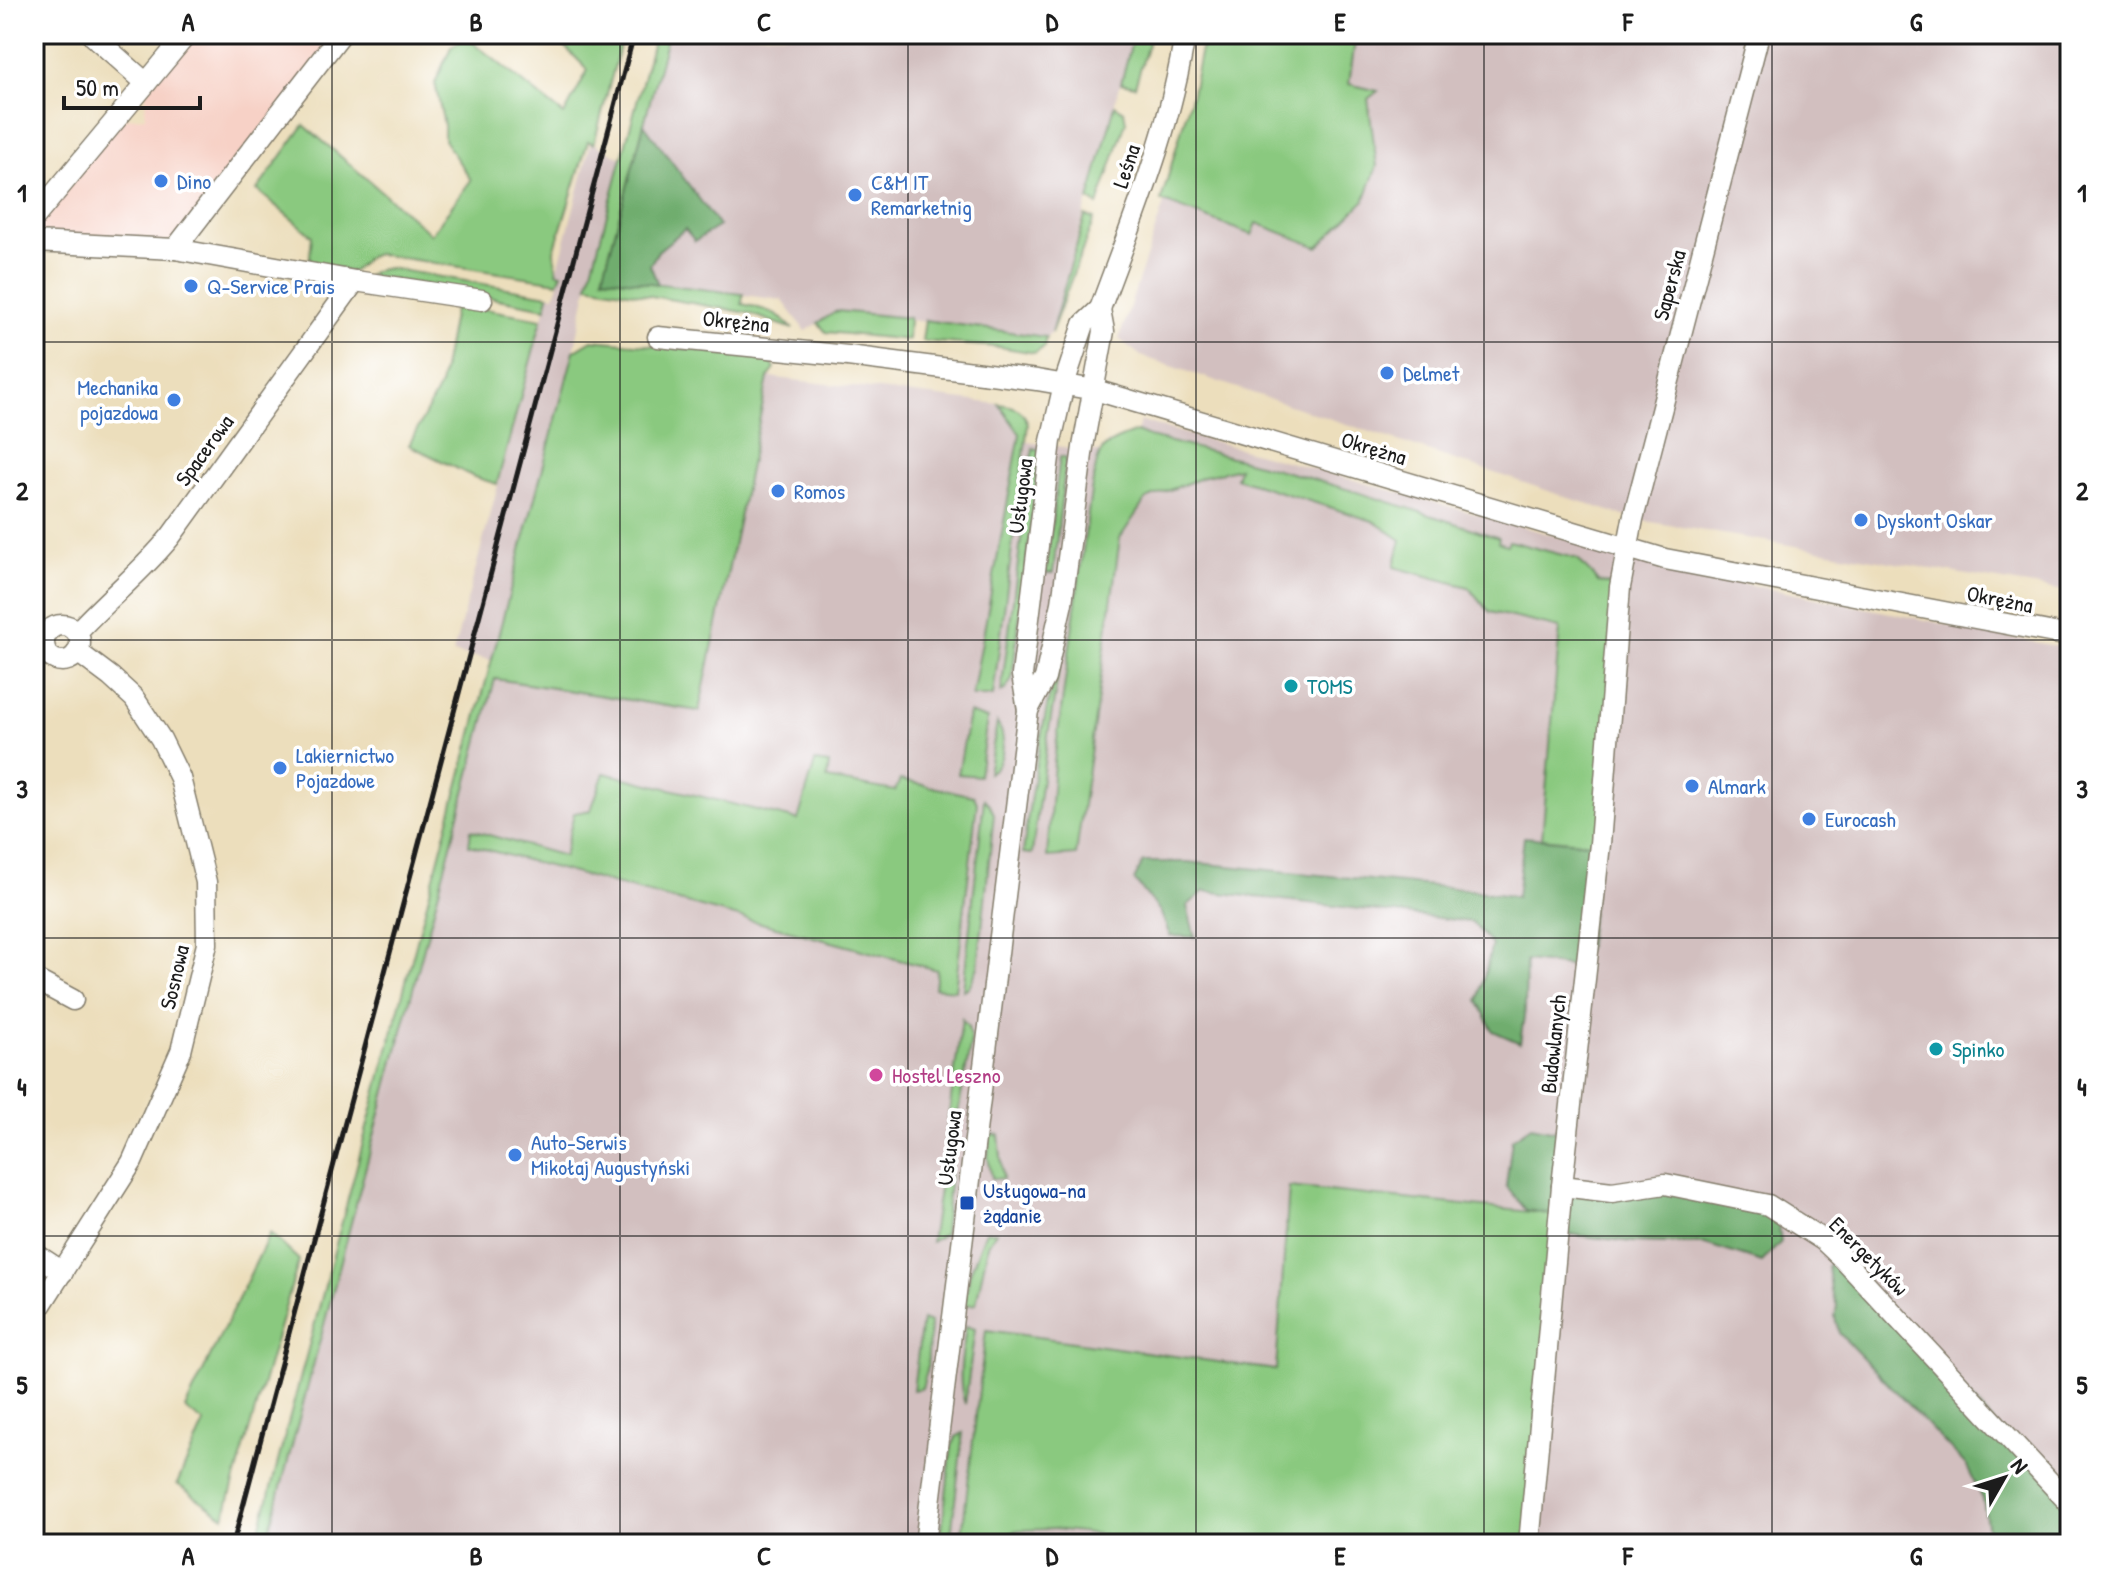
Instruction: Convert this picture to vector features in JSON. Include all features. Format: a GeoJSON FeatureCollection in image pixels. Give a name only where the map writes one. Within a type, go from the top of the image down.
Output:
{"type":"FeatureCollection","features":[{"type":"Feature","properties":{"kind":"street"},"geometry":{"type":"LineString","coordinates":[[91,34],[146,83]]}},
{"type":"Feature","properties":{"kind":"street"},"geometry":{"type":"LineString","coordinates":[[34,218],[187,34]]}},
{"type":"Feature","properties":{"kind":"street"},"geometry":{"type":"LineString","coordinates":[[175,249],[341,34]]}},
{"type":"Feature","properties":{"kind":"street","name":"Leśna"},"geometry":{"type":"LineString","coordinates":[[1064,384],[1084,324],[1100,309],[1147,181],[1175,85],[1185,34]]}},
{"type":"Feature","properties":{"kind":"street","name":"Saperska"},"geometry":{"type":"LineString","coordinates":[[1626,548],[1759,34]]}},
{"type":"Feature","properties":{"kind":"street"},"geometry":{"type":"LineString","coordinates":[[34,242],[175,249],[482,300]]}},
{"type":"Feature","properties":{"kind":"street","name":"Spacerowa"},"geometry":{"type":"LineString","coordinates":[[77,632],[165,544],[355,281]]}},
{"type":"Feature","properties":{"kind":"street","name":"Leśna"},"geometry":{"type":"LineString","coordinates":[[1095,390],[1104,331],[1100,309]]}},
{"type":"Feature","properties":{"kind":"street","name":"Okrężna"},"geometry":{"type":"LineString","coordinates":[[658,337],[848,356],[1095,390],[1626,548],[1701,567],[2070,636]]}},
{"type":"Feature","properties":{"kind":"street","name":"Usługowa"},"geometry":{"type":"LineString","coordinates":[[925,1544],[1028,710],[1022,675],[1051,441],[1064,384]]}},
{"type":"Feature","properties":{"kind":"street","name":"Usługowa"},"geometry":{"type":"LineString","coordinates":[[1028,710],[1045,678],[1062,603],[1083,447],[1095,390]]}},
{"type":"Feature","properties":{"kind":"street","name":"Budowlanych"},"geometry":{"type":"LineString","coordinates":[[1529,1544],[1562,1186],[1600,844],[1620,587],[1626,548]]}},
{"type":"Feature","properties":{"kind":"street"},"geometry":{"type":"LineString","coordinates":[[53,627],[70,627],[77,632],[80,645],[76,654],[63,661],[40,654],[46,635],[53,627]]}},
{"type":"Feature","properties":{"kind":"street","name":"Sosnowa"},"geometry":{"type":"LineString","coordinates":[[34,1316],[132,1162],[181,1051],[207,944],[206,882],[180,778],[161,739],[134,698],[111,677],[76,654]]}},
{"type":"Feature","properties":{"kind":"street"},"geometry":{"type":"LineString","coordinates":[[34,979],[73,1000]]}},
{"type":"Feature","properties":{"kind":"street","name":"Energetyków"},"geometry":{"type":"LineString","coordinates":[[1562,1186],[1612,1192],[1665,1184],[1768,1205],[1792,1219],[1823,1240],[1843,1259],[2070,1504]]}},
{"type":"Feature","properties":{"kind":"street"},"geometry":{"type":"LineString","coordinates":[[34,1253],[63,1272]]}},
{"type":"Feature","properties":{"kind":"shaded area"},"geometry":{"type":"Polygon","coordinates":[[[187,34],[341,34],[175,249],[34,242],[34,218],[116,119],[145,117],[146,83],[187,34]]]}},
{"type":"Feature","properties":{"kind":"shaded area"},"geometry":{"type":"Polygon","coordinates":[[[668,34],[1134,34],[1051,333],[1046,337],[837,311],[806,331],[782,300],[603,277],[668,34]]]}},
{"type":"Feature","properties":{"kind":"shaded area"},"geometry":{"type":"Polygon","coordinates":[[[1212,34],[2070,34],[2070,592],[1633,519],[1141,356],[1119,339],[1208,71],[1212,34]]]}},
{"type":"Feature","properties":{"kind":"shaded area"},"geometry":{"type":"Polygon","coordinates":[[[591,142],[622,158],[491,660],[453,653],[549,295],[555,295],[562,274],[557,272],[591,142]]]}},
{"type":"Feature","properties":{"kind":"shaded area"},"geometry":{"type":"Polygon","coordinates":[[[615,359],[999,404],[1021,434],[1020,441],[1099,452],[1107,443],[1137,432],[1140,421],[1661,567],[2070,649],[2070,1544],[267,1544],[495,679],[532,683],[615,359]]]}},
{"type":"Feature","properties":{"kind":"green space"},"geometry":{"type":"Polygon","coordinates":[[[552,34],[623,34],[594,144],[588,141],[554,251],[557,272],[562,273],[558,282],[376,254],[352,272],[309,265],[312,236],[257,190],[304,125],[431,234],[471,180],[444,140],[435,83],[451,47],[466,37],[564,115],[588,70],[552,34]]]}},
{"type":"Feature","properties":{"kind":"green space"},"geometry":{"type":"Polygon","coordinates":[[[655,34],[668,34],[603,277],[743,294],[742,304],[770,312],[793,329],[748,313],[588,285],[655,34]]]}},
{"type":"Feature","properties":{"kind":"green space"},"geometry":{"type":"Polygon","coordinates":[[[1134,34],[1148,34],[1148,44],[1135,86],[1121,83],[1134,34]]]}},
{"type":"Feature","properties":{"kind":"green space"},"geometry":{"type":"Polygon","coordinates":[[[1204,34],[1356,34],[1349,84],[1378,91],[1368,99],[1377,166],[1364,201],[1318,247],[1257,223],[1252,235],[1161,201],[1192,93],[1204,34]]]}},
{"type":"Feature","properties":{"kind":"green space"},"geometry":{"type":"Polygon","coordinates":[[[1115,105],[1124,111],[1126,122],[1098,205],[1089,200],[1115,105]]]}},
{"type":"Feature","properties":{"kind":"green space"},"geometry":{"type":"Polygon","coordinates":[[[644,124],[719,226],[695,241],[685,229],[658,251],[650,265],[658,284],[603,277],[644,124]]]}},
{"type":"Feature","properties":{"kind":"green space"},"geometry":{"type":"Polygon","coordinates":[[[1085,216],[1094,219],[1051,333],[1085,216]]]}},
{"type":"Feature","properties":{"kind":"green space"},"geometry":{"type":"Polygon","coordinates":[[[388,268],[549,295],[546,308],[369,275],[388,268]]]}},
{"type":"Feature","properties":{"kind":"green space"},"geometry":{"type":"Polygon","coordinates":[[[455,304],[542,319],[497,484],[474,477],[409,445],[440,386],[455,304]]]}},
{"type":"Feature","properties":{"kind":"green space"},"geometry":{"type":"Polygon","coordinates":[[[837,311],[909,318],[908,340],[826,332],[818,323],[837,311]]]}},
{"type":"Feature","properties":{"kind":"green space"},"geometry":{"type":"Polygon","coordinates":[[[925,320],[1046,337],[1044,347],[1035,353],[922,341],[925,320]]]}},
{"type":"Feature","properties":{"kind":"green space"},"geometry":{"type":"Polygon","coordinates":[[[592,340],[753,355],[771,362],[775,369],[768,378],[699,711],[495,679],[266,1544],[256,1544],[574,351],[592,340]]]}},
{"type":"Feature","properties":{"kind":"green space"},"geometry":{"type":"Polygon","coordinates":[[[999,404],[1017,409],[1028,424],[993,696],[972,696],[1020,434],[999,404]]]}},
{"type":"Feature","properties":{"kind":"green space"},"geometry":{"type":"Polygon","coordinates":[[[1137,432],[1369,496],[1499,538],[1498,542],[1507,545],[1509,541],[1578,559],[1598,582],[1620,587],[1600,844],[1542,838],[1560,628],[1490,612],[1468,587],[1394,567],[1401,540],[1373,521],[1236,478],[1239,468],[1206,476],[1146,499],[1120,538],[1076,855],[1047,857],[1054,762],[1096,466],[1106,446],[1137,432]]]}},
{"type":"Feature","properties":{"kind":"green space"},"geometry":{"type":"Polygon","coordinates":[[[1033,448],[1040,450],[1012,679],[1001,692],[1033,448]]]}},
{"type":"Feature","properties":{"kind":"green space"},"geometry":{"type":"Polygon","coordinates":[[[1060,457],[1066,457],[1053,573],[1046,573],[1060,457]]]}},
{"type":"Feature","properties":{"kind":"green space"},"geometry":{"type":"Polygon","coordinates":[[[1067,623],[1032,854],[1023,853],[1041,737],[1067,623]]]}},
{"type":"Feature","properties":{"kind":"green space"},"geometry":{"type":"Polygon","coordinates":[[[969,713],[987,719],[979,776],[958,774],[969,713]]]}},
{"type":"Feature","properties":{"kind":"green space"},"geometry":{"type":"Polygon","coordinates":[[[997,723],[1003,750],[998,764],[988,773],[997,723]]]}},
{"type":"Feature","properties":{"kind":"green space"},"geometry":{"type":"Polygon","coordinates":[[[815,762],[829,764],[827,779],[895,791],[900,780],[974,796],[977,803],[955,990],[935,988],[937,970],[469,845],[471,830],[564,856],[574,813],[591,810],[604,773],[798,820],[815,762]]]}},
{"type":"Feature","properties":{"kind":"green space"},"geometry":{"type":"Polygon","coordinates":[[[984,799],[994,814],[978,967],[969,987],[963,990],[984,799]]]}},
{"type":"Feature","properties":{"kind":"green space"},"geometry":{"type":"Polygon","coordinates":[[[1524,837],[1600,844],[1587,950],[1570,966],[1526,961],[1525,1010],[1520,1043],[1493,1031],[1478,1001],[1492,945],[1472,922],[1204,891],[1187,906],[1195,937],[1170,936],[1160,911],[1134,880],[1143,862],[1187,862],[1517,897],[1524,837]]]}},
{"type":"Feature","properties":{"kind":"green space"},"geometry":{"type":"Polygon","coordinates":[[[962,1019],[968,1027],[971,1041],[953,1141],[945,1142],[962,1019]]]}},
{"type":"Feature","properties":{"kind":"green space"},"geometry":{"type":"Polygon","coordinates":[[[1531,1126],[1556,1131],[1567,1148],[1562,1186],[1665,1184],[1776,1211],[1781,1242],[1762,1262],[1705,1244],[1633,1242],[1559,1233],[1560,1215],[1526,1210],[1506,1186],[1512,1139],[1531,1126]]]}},
{"type":"Feature","properties":{"kind":"green space"},"geometry":{"type":"Polygon","coordinates":[[[990,1134],[999,1135],[1003,1179],[992,1178],[988,1157],[990,1134]]]}},
{"type":"Feature","properties":{"kind":"green space"},"geometry":{"type":"Polygon","coordinates":[[[943,1163],[951,1163],[944,1234],[931,1242],[943,1163]]]}},
{"type":"Feature","properties":{"kind":"green space"},"geometry":{"type":"Polygon","coordinates":[[[1289,1187],[1560,1215],[1529,1544],[1188,1544],[1053,1529],[1018,1530],[993,1542],[961,1543],[986,1330],[1276,1370],[1289,1187]]]}},
{"type":"Feature","properties":{"kind":"green space"},"geometry":{"type":"Polygon","coordinates":[[[986,1231],[996,1232],[988,1245],[976,1304],[964,1305],[970,1273],[986,1231]]]}},
{"type":"Feature","properties":{"kind":"green space"},"geometry":{"type":"Polygon","coordinates":[[[270,1233],[299,1260],[224,1517],[177,1484],[204,1423],[185,1409],[270,1233]]]}},
{"type":"Feature","properties":{"kind":"green space"},"geometry":{"type":"Polygon","coordinates":[[[1837,1256],[2065,1498],[2055,1544],[1985,1544],[1988,1532],[1983,1499],[1966,1465],[1839,1333],[1835,1317],[1837,1305],[1831,1291],[1828,1266],[1837,1256]]]}},
{"type":"Feature","properties":{"kind":"green space"},"geometry":{"type":"Polygon","coordinates":[[[922,1320],[930,1323],[927,1370],[922,1388],[913,1390],[922,1320]]]}},
{"type":"Feature","properties":{"kind":"green space"},"geometry":{"type":"Polygon","coordinates":[[[966,1326],[975,1329],[965,1404],[961,1375],[966,1326]]]}},
{"type":"Feature","properties":{"kind":"green space"},"geometry":{"type":"Polygon","coordinates":[[[963,1433],[950,1544],[940,1544],[952,1446],[956,1437],[963,1433]]]}},
{"type":"Feature","properties":{"kind":"railway"},"geometry":{"type":"LineString","coordinates":[[233,1544],[634,34]]}},
{"type":"Feature","properties":{"kind":"place","name":"Dino"},"geometry":{"type":"Point","coordinates":[161,181]}},
{"type":"Feature","properties":{"kind":"place","name":"C&M IT Remarketnig"},"geometry":{"type":"Point","coordinates":[855,195]}},
{"type":"Feature","properties":{"kind":"place","name":"Q-Service Prais"},"geometry":{"type":"Point","coordinates":[191,286]}},
{"type":"Feature","properties":{"kind":"place","name":"Delmet"},"geometry":{"type":"Point","coordinates":[1387,373]}},
{"type":"Feature","properties":{"kind":"place","name":"Mechanika pojazdowa"},"geometry":{"type":"Point","coordinates":[174,400]}},
{"type":"Feature","properties":{"kind":"place","name":"Romos"},"geometry":{"type":"Point","coordinates":[778,491]}},
{"type":"Feature","properties":{"kind":"place","name":"Dyskont Oskar"},"geometry":{"type":"Point","coordinates":[1861,520]}},
{"type":"Feature","properties":{"kind":"place","name":"TOMS"},"geometry":{"type":"Point","coordinates":[1291,686]}},
{"type":"Feature","properties":{"kind":"place","name":"Lakiernictwo Pojazdowe"},"geometry":{"type":"Point","coordinates":[280,768]}},
{"type":"Feature","properties":{"kind":"place","name":"Almark"},"geometry":{"type":"Point","coordinates":[1692,786]}},
{"type":"Feature","properties":{"kind":"place","name":"Eurocash"},"geometry":{"type":"Point","coordinates":[1809,819]}},
{"type":"Feature","properties":{"kind":"place","name":"Spinko"},"geometry":{"type":"Point","coordinates":[1936,1049]}},
{"type":"Feature","properties":{"kind":"place","name":"Hostel Leszno"},"geometry":{"type":"Point","coordinates":[876,1075]}},
{"type":"Feature","properties":{"kind":"place","name":"Auto-Serwis Mikołaj Augustyński"},"geometry":{"type":"Point","coordinates":[515,1155]}},
{"type":"Feature","properties":{"kind":"place","name":"Usługowa-na żądanie"},"geometry":{"type":"Point","coordinates":[967,1203]}}]}
